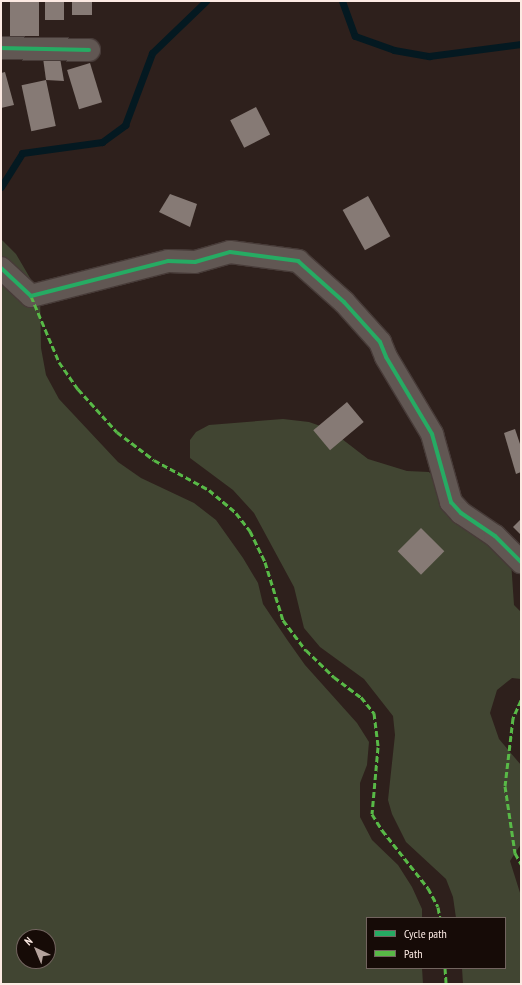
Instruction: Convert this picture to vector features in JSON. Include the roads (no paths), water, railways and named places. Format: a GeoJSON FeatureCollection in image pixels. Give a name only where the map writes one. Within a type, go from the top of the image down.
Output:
{"type":"FeatureCollection","features":[{"type":"Feature","properties":{"kind":"street"},"geometry":{"type":"LineString","coordinates":[[1,48],[89,50]]}},
{"type":"Feature","properties":{"kind":"street"},"geometry":{"type":"LineString","coordinates":[[1,268],[31,296],[168,261],[195,262],[230,252],[298,261],[344,302],[380,342],[386,357],[432,434],[451,502],[461,513],[495,536],[521,562]]}},
{"type":"Feature","properties":{"kind":"waterway"},"geometry":{"type":"LineString","coordinates":[[1,187],[22,153],[102,142],[125,125],[152,53],[206,1]]}},
{"type":"Feature","properties":{"kind":"waterway"},"geometry":{"type":"LineString","coordinates":[[342,1],[355,36],[394,50],[429,56],[521,44]]}}]}
